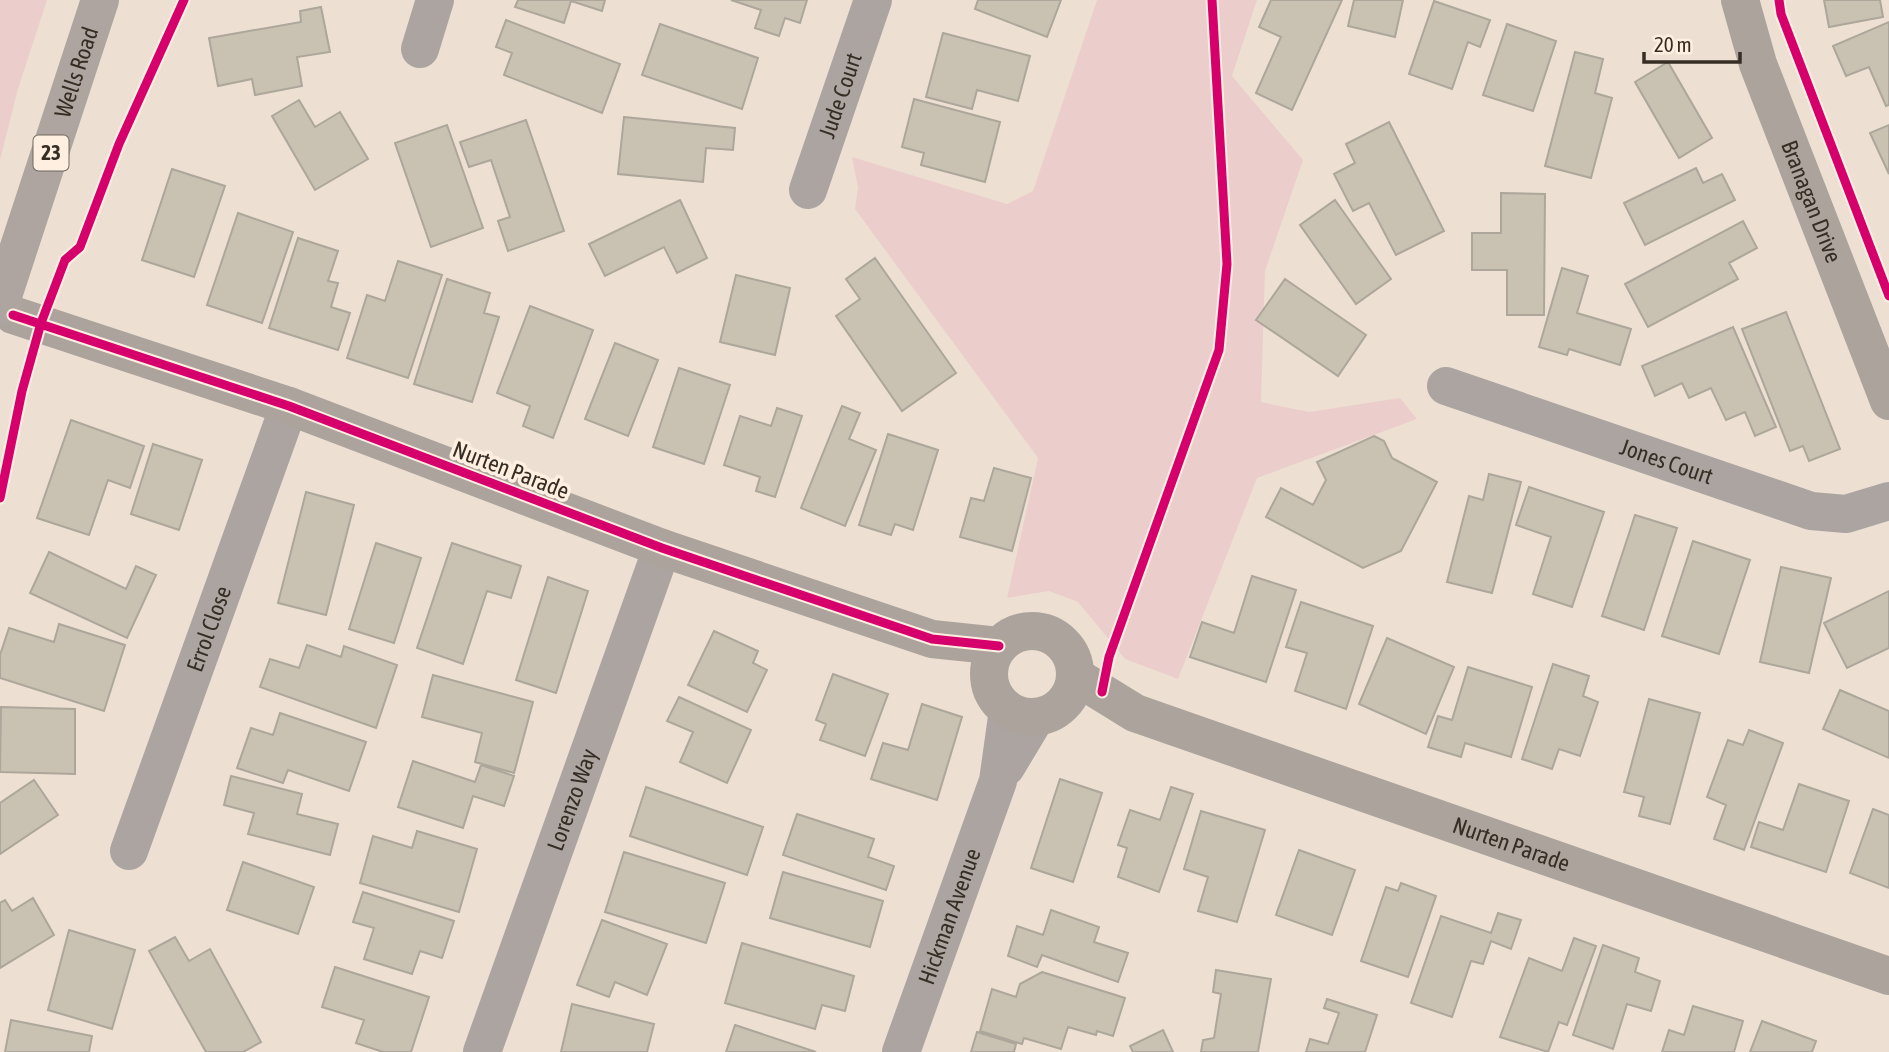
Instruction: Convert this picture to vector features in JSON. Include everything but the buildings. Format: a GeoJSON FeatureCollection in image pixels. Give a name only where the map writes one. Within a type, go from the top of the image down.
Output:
{"type":"FeatureCollection","features":[{"type":"Feature","properties":{"kind":"main road","name":"Wells Road"},"geometry":{"type":"LineString","coordinates":[[4,303],[100,0]]}},
{"type":"Feature","properties":{"kind":"street"},"geometry":{"type":"LineString","coordinates":[[420,49],[435,0]]}},
{"type":"Feature","properties":{"kind":"street","name":"Jude Court"},"geometry":{"type":"LineString","coordinates":[[808,190],[873,0]]}},
{"type":"Feature","properties":{"kind":"street","name":"Branagan Drive"},"geometry":{"type":"LineString","coordinates":[[1740,0],[1758,64],[1889,401]]}},
{"type":"Feature","properties":{"kind":"street","name":"Nurten Parade"},"geometry":{"type":"LineString","coordinates":[[4,303],[289,406],[662,548],[932,639],[1028,689],[1135,713],[1889,976]]}},
{"type":"Feature","properties":{"kind":"street","name":"Jones Court"},"geometry":{"type":"LineString","coordinates":[[1446,386],[1811,511],[1846,514],[1889,501]]}},
{"type":"Feature","properties":{"kind":"street","name":"Errol Close"},"geometry":{"type":"LineString","coordinates":[[129,851],[289,406]]}},
{"type":"Feature","properties":{"kind":"street","name":"Lorenzo Way"},"geometry":{"type":"LineString","coordinates":[[482,1052],[662,548]]}},
{"type":"Feature","properties":{"kind":"street","name":"Hickman Avenue"},"geometry":{"type":"LineString","coordinates":[[901,1052],[1028,689]]}},
{"type":"Feature","properties":{"kind":"shaded area"},"geometry":{"type":"Polygon","coordinates":[[[0,0],[47,0],[18,89],[0,160],[0,0]]]}},
{"type":"Feature","properties":{"kind":"shaded area"},"geometry":{"type":"Polygon","coordinates":[[[1097,0],[1257,0],[1232,76],[1303,160],[1265,271],[1261,402],[1309,412],[1400,398],[1417,419],[1257,478],[1178,679],[1125,659],[1078,602],[1049,591],[1007,598],[1038,458],[855,209],[858,187],[852,157],[1007,204],[1033,191],[1097,0]]]}},
{"type":"Feature","properties":{"kind":"cycle path"},"geometry":{"type":"LineString","coordinates":[[0,498],[22,391],[41,323],[65,260],[80,247],[119,144],[184,0]]}},
{"type":"Feature","properties":{"kind":"cycle path"},"geometry":{"type":"LineString","coordinates":[[1102,692],[1109,657],[1219,350],[1227,264],[1212,0]]}},
{"type":"Feature","properties":{"kind":"cycle path"},"geometry":{"type":"LineString","coordinates":[[1779,0],[1781,14],[1889,296]]}},
{"type":"Feature","properties":{"kind":"cycle path"},"geometry":{"type":"LineString","coordinates":[[13,315],[289,406],[662,548],[932,639],[999,646]]}}]}
